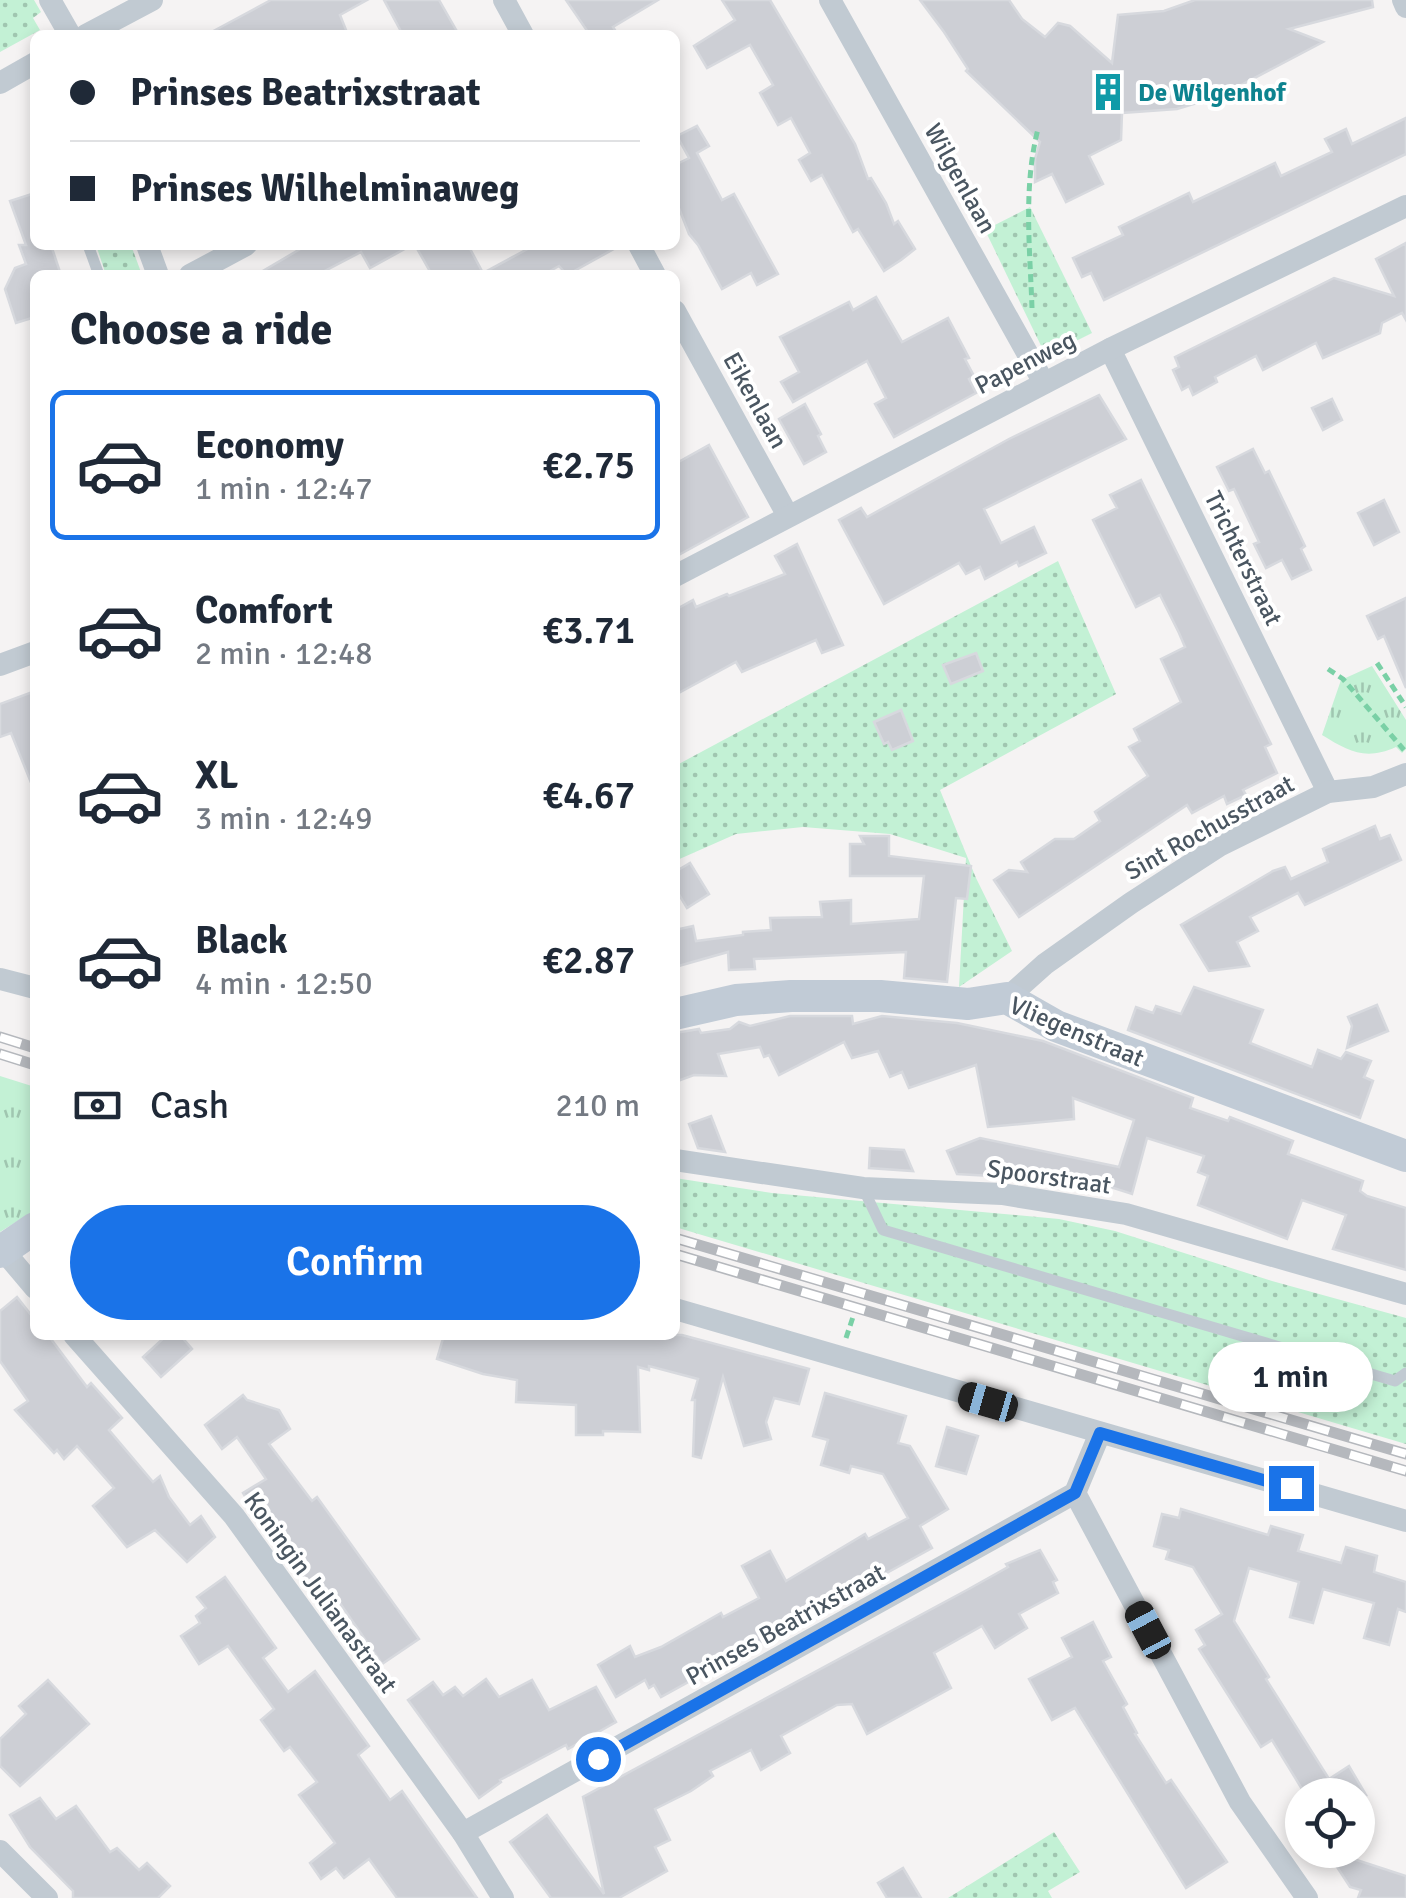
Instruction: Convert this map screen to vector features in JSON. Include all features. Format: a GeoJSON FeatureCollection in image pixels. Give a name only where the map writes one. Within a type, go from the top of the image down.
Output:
{"type":"FeatureCollection","features":[{"type":"Feature","properties":{"kind":"main road","name":"Vliegenstraat"},"geometry":{"type":"LineString","coordinates":[[680,1013],[736,1000],[791,996],[880,996],[968,1004],[1007,998],[1056,1026],[1406,1156]]}},
{"type":"Feature","properties":{"kind":"main road"},"geometry":{"type":"LineString","coordinates":[[2,1251],[30,1231]]}},
{"type":"Feature","properties":{"kind":"street"},"geometry":{"type":"LineString","coordinates":[[50,0],[67,30]]}},
{"type":"Feature","properties":{"kind":"street"},"geometry":{"type":"LineString","coordinates":[[95,30],[152,0]]}},
{"type":"Feature","properties":{"kind":"street"},"geometry":{"type":"LineString","coordinates":[[504,0],[520,30]]}},
{"type":"Feature","properties":{"kind":"street","name":"Wilgenlaan"},"geometry":{"type":"LineString","coordinates":[[830,0],[1044,383]]}},
{"type":"Feature","properties":{"kind":"street"},"geometry":{"type":"LineString","coordinates":[[1403,0],[1406,7]]}},
{"type":"Feature","properties":{"kind":"street"},"geometry":{"type":"LineString","coordinates":[[0,83],[30,66]]}},
{"type":"Feature","properties":{"kind":"street","name":"Papenweg"},"geometry":{"type":"LineString","coordinates":[[680,573],[1110,349],[1406,206]]}},
{"type":"Feature","properties":{"kind":"street"},"geometry":{"type":"LineString","coordinates":[[199,270],[237,250]]}},
{"type":"Feature","properties":{"kind":"street","name":"Eikenlaan"},"geometry":{"type":"LineString","coordinates":[[680,320],[788,516]]}},
{"type":"Feature","properties":{"kind":"street","name":"Trichterstraat"},"geometry":{"type":"LineString","coordinates":[[1110,349],[1328,792]]}},
{"type":"Feature","properties":{"kind":"street"},"geometry":{"type":"LineString","coordinates":[[0,665],[30,654]]}},
{"type":"Feature","properties":{"kind":"street","name":"Sint Rochusstraat"},"geometry":{"type":"LineString","coordinates":[[1007,998],[1045,964],[1131,902],[1219,846],[1328,792],[1373,787],[1406,774]]}},
{"type":"Feature","properties":{"kind":"street"},"geometry":{"type":"LineString","coordinates":[[0,979],[30,987]]}},
{"type":"Feature","properties":{"kind":"street","name":"Spoorstraat"},"geometry":{"type":"LineString","coordinates":[[680,1161],[863,1188],[1002,1194],[1126,1214],[1406,1294]]}},
{"type":"Feature","properties":{"kind":"street"},"geometry":{"type":"LineString","coordinates":[[2,1251],[30,1282]]}},
{"type":"Feature","properties":{"kind":"street"},"geometry":{"type":"LineString","coordinates":[[680,1311],[1406,1522]]}},
{"type":"Feature","properties":{"kind":"street","name":"Koningin Julianastraat"},"geometry":{"type":"LineString","coordinates":[[78,1340],[234,1516],[463,1834],[503,1898]]}},
{"type":"Feature","properties":{"kind":"street"},"geometry":{"type":"LineString","coordinates":[[1100,1433],[1075,1493],[1240,1802],[1307,1898]]}},
{"type":"Feature","properties":{"kind":"street","name":"Prinses Beatrixstraat"},"geometry":{"type":"LineString","coordinates":[[463,1834],[1075,1493]]}},
{"type":"Feature","properties":{"kind":"street"},"geometry":{"type":"LineString","coordinates":[[0,1851],[47,1898]]}},
{"type":"Feature","properties":{"kind":"lane"},"geometry":{"type":"LineString","coordinates":[[863,1188],[883,1230],[1395,1382],[1406,1373]]}},
{"type":"Feature","properties":{"kind":"path"},"geometry":{"type":"LineString","coordinates":[[1025,345],[1032,316],[1029,203],[1031,159],[1038,128]]}},
{"type":"Feature","properties":{"kind":"path"},"geometry":{"type":"LineString","coordinates":[[1377,663],[1406,707]]}},
{"type":"Feature","properties":{"kind":"path"},"geometry":{"type":"LineString","coordinates":[[1328,669],[1343,680],[1406,753]]}},
{"type":"Feature","properties":{"kind":"path"},"geometry":{"type":"LineString","coordinates":[[848,1334],[854,1314]]}},
{"type":"Feature","properties":{"kind":"green space"},"geometry":{"type":"Polygon","coordinates":[[[0,0],[34,0],[41,12],[33,18],[40,30],[30,30],[30,36],[0,52],[0,0]]]}},
{"type":"Feature","properties":{"kind":"green space"},"geometry":{"type":"Polygon","coordinates":[[[1030,207],[1092,333],[1046,356],[985,230],[1030,207]]]}},
{"type":"Feature","properties":{"kind":"green space"},"geometry":{"type":"Polygon","coordinates":[[[98,250],[133,250],[140,270],[104,270],[98,250]]]}},
{"type":"Feature","properties":{"kind":"green space"},"geometry":{"type":"Polygon","coordinates":[[[1058,561],[1116,694],[940,790],[976,878],[1012,951],[959,987],[966,858],[890,834],[803,827],[736,834],[680,859],[680,763],[1058,561]]]}},
{"type":"Feature","properties":{"kind":"green space"},"geometry":{"type":"Polygon","coordinates":[[[1372,666],[1406,720],[1406,749],[1402,753],[1396,747],[1375,753],[1357,752],[1322,735],[1341,680],[1372,666]]]}},
{"type":"Feature","properties":{"kind":"green space"},"geometry":{"type":"Polygon","coordinates":[[[0,1076],[30,1085],[30,1213],[0,1232],[0,1076]]]}},
{"type":"Feature","properties":{"kind":"green space"},"geometry":{"type":"Polygon","coordinates":[[[680,1179],[772,1193],[1059,1219],[1115,1231],[1406,1318],[1406,1444],[680,1228],[680,1179]]]}},
{"type":"Feature","properties":{"kind":"green space"},"geometry":{"type":"Polygon","coordinates":[[[1054,1832],[1080,1872],[1048,1891],[1052,1898],[948,1898],[1054,1832]]]}},
{"type":"Feature","properties":{"kind":"building"},"geometry":{"type":"Polygon","coordinates":[[[271,0],[367,0],[340,15],[346,30],[215,30],[271,0]]]}},
{"type":"Feature","properties":{"kind":"building"},"geometry":{"type":"Polygon","coordinates":[[[384,0],[439,0],[456,30],[400,30],[384,0]]]}},
{"type":"Feature","properties":{"kind":"building"},"geometry":{"type":"Polygon","coordinates":[[[566,0],[658,0],[613,27],[615,30],[587,30],[566,0]]]}},
{"type":"Feature","properties":{"kind":"building"},"geometry":{"type":"Polygon","coordinates":[[[722,0],[770,0],[855,144],[868,179],[886,203],[894,224],[898,221],[915,249],[884,271],[858,229],[853,232],[822,175],[811,181],[799,160],[810,153],[791,118],[778,125],[760,93],[773,85],[750,45],[707,68],[694,46],[735,20],[722,0]]]}},
{"type":"Feature","properties":{"kind":"building","name":"De Wilgenhof"},"geometry":{"type":"Polygon","coordinates":[[[920,0],[1009,0],[1022,19],[1045,37],[1058,23],[1070,26],[1112,63],[1118,15],[1164,11],[1195,0],[1372,0],[1373,7],[1289,29],[1323,42],[1220,96],[1177,109],[1122,113],[1121,140],[1089,156],[1103,184],[1066,202],[1052,174],[1035,182],[1040,142],[966,71],[920,0]]]}},
{"type":"Feature","properties":{"kind":"building"},"geometry":{"type":"Polygon","coordinates":[[[1406,118],[1406,154],[1104,300],[1091,273],[1082,277],[1073,258],[1123,235],[1119,227],[1189,193],[1193,202],[1275,163],[1281,176],[1332,152],[1325,139],[1346,129],[1352,144],[1406,118]]]}},
{"type":"Feature","properties":{"kind":"building"},"geometry":{"type":"Polygon","coordinates":[[[697,126],[709,146],[697,153],[722,200],[734,194],[778,274],[757,285],[751,273],[722,289],[689,234],[680,211],[680,162],[689,158],[680,134],[697,126]]]}},
{"type":"Feature","properties":{"kind":"building"},"geometry":{"type":"Polygon","coordinates":[[[30,195],[30,250],[53,250],[59,270],[30,270],[30,319],[16,323],[5,289],[15,268],[26,264],[19,245],[26,245],[10,201],[30,195]]]}},
{"type":"Feature","properties":{"kind":"building"},"geometry":{"type":"Polygon","coordinates":[[[1406,243],[1406,320],[1402,313],[1382,323],[1380,333],[1323,358],[1316,343],[1263,370],[1256,356],[1215,377],[1217,382],[1193,395],[1189,386],[1182,390],[1173,370],[1179,367],[1175,357],[1334,278],[1394,296],[1376,259],[1406,243]]]}},
{"type":"Feature","properties":{"kind":"building"},"geometry":{"type":"Polygon","coordinates":[[[298,250],[403,250],[370,268],[361,252],[327,270],[264,270],[298,250]]]}},
{"type":"Feature","properties":{"kind":"building"},"geometry":{"type":"Polygon","coordinates":[[[418,250],[471,250],[481,270],[429,270],[418,250]]]}},
{"type":"Feature","properties":{"kind":"building"},"geometry":{"type":"Polygon","coordinates":[[[526,250],[612,250],[576,270],[563,270],[559,266],[552,270],[489,270],[526,250]]]}},
{"type":"Feature","properties":{"kind":"building"},"geometry":{"type":"Polygon","coordinates":[[[876,297],[902,342],[948,318],[974,376],[969,379],[976,393],[894,437],[875,404],[886,398],[867,361],[793,402],[781,382],[799,372],[780,337],[849,302],[853,310],[876,297]]]}},
{"type":"Feature","properties":{"kind":"building"},"geometry":{"type":"Polygon","coordinates":[[[1099,395],[1126,439],[984,509],[1001,543],[1034,527],[1046,553],[1019,566],[1017,562],[985,579],[980,567],[966,574],[959,563],[884,604],[839,520],[861,508],[867,517],[1099,395]]]}},
{"type":"Feature","properties":{"kind":"building"},"geometry":{"type":"Polygon","coordinates":[[[1332,399],[1342,420],[1323,430],[1312,408],[1332,399]]]}},
{"type":"Feature","properties":{"kind":"building"},"geometry":{"type":"Polygon","coordinates":[[[805,404],[826,452],[804,464],[779,419],[805,404]]]}},
{"type":"Feature","properties":{"kind":"building"},"geometry":{"type":"Polygon","coordinates":[[[709,445],[748,517],[680,554],[680,461],[709,445]]]}},
{"type":"Feature","properties":{"kind":"building"},"geometry":{"type":"Polygon","coordinates":[[[1253,449],[1265,473],[1269,471],[1305,546],[1301,549],[1311,570],[1292,579],[1282,560],[1266,568],[1254,544],[1259,542],[1234,489],[1229,491],[1217,467],[1253,449]]]}},
{"type":"Feature","properties":{"kind":"building"},"geometry":{"type":"Polygon","coordinates":[[[1141,480],[1271,744],[1265,747],[1277,773],[1243,790],[1246,795],[1227,804],[1224,796],[1192,813],[1187,805],[1019,917],[994,880],[1009,870],[1027,872],[1021,862],[1055,839],[1074,839],[1100,821],[1095,812],[1148,776],[1129,747],[1140,741],[1134,729],[1181,702],[1161,659],[1185,647],[1179,633],[1160,595],[1136,607],[1093,520],[1117,508],[1110,495],[1141,480]]]}},
{"type":"Feature","properties":{"kind":"building"},"geometry":{"type":"Polygon","coordinates":[[[1384,500],[1399,532],[1374,545],[1358,513],[1384,500]]]}},
{"type":"Feature","properties":{"kind":"building"},"geometry":{"type":"Polygon","coordinates":[[[797,544],[843,645],[822,653],[816,640],[742,672],[736,662],[680,692],[680,607],[693,600],[696,607],[785,574],[775,556],[797,544]]]}},
{"type":"Feature","properties":{"kind":"building"},"geometry":{"type":"Polygon","coordinates":[[[1406,598],[1406,688],[1384,636],[1378,639],[1367,616],[1406,598]]]}},
{"type":"Feature","properties":{"kind":"building"},"geometry":{"type":"Polygon","coordinates":[[[976,653],[983,671],[951,684],[943,665],[976,653]]]}},
{"type":"Feature","properties":{"kind":"building"},"geometry":{"type":"Polygon","coordinates":[[[30,693],[30,780],[11,733],[0,737],[0,704],[30,693]]]}},
{"type":"Feature","properties":{"kind":"building"},"geometry":{"type":"Polygon","coordinates":[[[901,710],[913,741],[892,750],[888,742],[884,744],[874,722],[901,710]]]}},
{"type":"Feature","properties":{"kind":"building"},"geometry":{"type":"Polygon","coordinates":[[[1375,826],[1380,839],[1390,835],[1401,860],[1305,905],[1298,893],[1250,917],[1258,931],[1237,942],[1249,966],[1209,971],[1181,925],[1273,871],[1285,867],[1291,879],[1328,862],[1323,849],[1375,826]]]}},
{"type":"Feature","properties":{"kind":"building"},"geometry":{"type":"Polygon","coordinates":[[[860,836],[889,836],[889,856],[971,866],[967,899],[956,898],[947,982],[904,978],[906,952],[754,959],[755,969],[729,970],[728,952],[680,966],[680,929],[693,926],[696,941],[743,935],[771,930],[770,918],[822,917],[820,902],[851,900],[851,924],[919,919],[924,876],[850,876],[850,844],[864,844],[860,836]]]}},
{"type":"Feature","properties":{"kind":"building"},"geometry":{"type":"Polygon","coordinates":[[[690,863],[709,894],[687,908],[680,896],[680,869],[690,863]]]}},
{"type":"Feature","properties":{"kind":"building"},"geometry":{"type":"Polygon","coordinates":[[[1194,987],[1263,1010],[1250,1043],[1312,1067],[1318,1050],[1341,1059],[1346,1052],[1371,1061],[1364,1077],[1373,1081],[1360,1118],[1128,1030],[1136,1007],[1153,1013],[1156,1006],[1181,1014],[1194,987]]]}},
{"type":"Feature","properties":{"kind":"building"},"geometry":{"type":"Polygon","coordinates":[[[1377,1005],[1388,1031],[1347,1048],[1352,1026],[1348,1017],[1377,1005]]]}},
{"type":"Feature","properties":{"kind":"building"},"geometry":{"type":"Polygon","coordinates":[[[790,1016],[852,1016],[853,1024],[882,1016],[957,1023],[1043,1041],[1193,1098],[1190,1108],[1228,1121],[1230,1117],[1293,1141],[1288,1154],[1363,1181],[1360,1191],[1367,1196],[1406,1208],[1406,1270],[1333,1249],[1346,1215],[1302,1200],[1287,1239],[1198,1205],[1208,1176],[1198,1172],[1204,1156],[1147,1138],[1132,1194],[1092,1181],[1091,1188],[1045,1179],[957,1174],[947,1151],[980,1138],[1119,1167],[1134,1120],[1073,1098],[1074,1119],[988,1127],[976,1065],[909,1088],[902,1072],[890,1077],[878,1051],[852,1058],[844,1042],[779,1075],[760,1047],[718,1054],[726,1076],[694,1075],[680,1080],[680,1032],[730,1029],[739,1022],[750,1026],[790,1016]]]}},
{"type":"Feature","properties":{"kind":"building"},"geometry":{"type":"Polygon","coordinates":[[[711,1116],[725,1152],[698,1148],[689,1124],[711,1116]]]}},
{"type":"Feature","properties":{"kind":"building"},"geometry":{"type":"Polygon","coordinates":[[[870,1148],[904,1150],[913,1171],[869,1168],[870,1148]]]}},
{"type":"Feature","properties":{"kind":"building"},"geometry":{"type":"Polygon","coordinates":[[[17,1297],[30,1314],[30,1340],[52,1340],[87,1387],[91,1383],[122,1418],[109,1430],[153,1482],[160,1476],[169,1497],[190,1525],[201,1516],[215,1537],[187,1562],[155,1530],[127,1547],[93,1506],[114,1488],[77,1446],[64,1459],[15,1410],[28,1401],[0,1361],[0,1311],[17,1297]]]}},
{"type":"Feature","properties":{"kind":"building"},"geometry":{"type":"Polygon","coordinates":[[[682,1335],[809,1369],[799,1404],[774,1398],[766,1422],[771,1439],[744,1446],[723,1377],[701,1458],[693,1456],[692,1400],[698,1379],[649,1366],[649,1370],[638,1367],[640,1432],[576,1435],[576,1405],[516,1402],[517,1380],[437,1359],[443,1340],[680,1340],[682,1335]]]}},
{"type":"Feature","properties":{"kind":"building"},"geometry":{"type":"Polygon","coordinates":[[[162,1340],[184,1340],[192,1349],[161,1377],[143,1357],[162,1340]]]}},
{"type":"Feature","properties":{"kind":"building"},"geometry":{"type":"Polygon","coordinates":[[[825,1393],[906,1416],[898,1443],[910,1446],[948,1509],[920,1526],[932,1548],[661,1697],[654,1685],[649,1688],[645,1680],[616,1697],[598,1665],[630,1646],[635,1657],[661,1647],[721,1613],[723,1617],[759,1598],[742,1566],[770,1551],[786,1581],[865,1534],[868,1539],[908,1518],[883,1474],[851,1466],[849,1473],[821,1465],[828,1440],[813,1436],[825,1393]]]}},
{"type":"Feature","properties":{"kind":"building"},"geometry":{"type":"Polygon","coordinates":[[[243,1395],[247,1400],[279,1410],[290,1429],[269,1444],[312,1501],[317,1497],[419,1639],[382,1664],[335,1596],[332,1598],[321,1582],[312,1588],[252,1508],[243,1493],[266,1479],[237,1437],[222,1449],[205,1425],[243,1395]]]}},
{"type":"Feature","properties":{"kind":"building"},"geometry":{"type":"Polygon","coordinates":[[[947,1427],[978,1436],[966,1474],[936,1466],[947,1427]]]}},
{"type":"Feature","properties":{"kind":"building"},"geometry":{"type":"Polygon","coordinates":[[[1181,1509],[1268,1535],[1271,1526],[1303,1535],[1298,1551],[1341,1563],[1346,1547],[1377,1556],[1374,1572],[1406,1582],[1406,1612],[1398,1609],[1389,1645],[1364,1638],[1374,1603],[1323,1589],[1313,1623],[1290,1617],[1299,1582],[1249,1568],[1234,1621],[1328,1778],[1295,1778],[1272,1740],[1261,1747],[1199,1649],[1205,1645],[1196,1630],[1222,1614],[1193,1567],[1166,1559],[1169,1550],[1154,1546],[1162,1514],[1179,1518],[1181,1509]]]}},
{"type":"Feature","properties":{"kind":"building"},"geometry":{"type":"Polygon","coordinates":[[[1040,1550],[1057,1580],[1053,1582],[1058,1593],[1019,1614],[1027,1628],[995,1648],[982,1626],[934,1653],[951,1688],[867,1734],[852,1704],[837,1705],[781,1736],[790,1753],[761,1770],[751,1750],[710,1771],[713,1776],[655,1809],[670,1840],[655,1847],[667,1871],[619,1898],[551,1898],[510,1842],[547,1815],[604,1894],[583,1797],[967,1590],[1008,1567],[1006,1564],[1040,1550]]]}},
{"type":"Feature","properties":{"kind":"building"},"geometry":{"type":"Polygon","coordinates":[[[225,1577],[276,1648],[263,1658],[288,1692],[315,1671],[369,1746],[358,1755],[390,1800],[402,1791],[477,1898],[397,1898],[369,1859],[344,1878],[336,1868],[321,1879],[310,1863],[335,1843],[299,1795],[317,1782],[290,1747],[284,1751],[261,1720],[274,1709],[228,1646],[199,1664],[181,1636],[200,1623],[196,1616],[206,1608],[197,1597],[225,1577]]]}},
{"type":"Feature","properties":{"kind":"building"},"geometry":{"type":"Polygon","coordinates":[[[1093,1622],[1111,1657],[1103,1661],[1127,1704],[1123,1707],[1135,1734],[1166,1783],[1171,1780],[1227,1862],[1186,1888],[1075,1708],[1052,1720],[1029,1679],[1072,1657],[1062,1638],[1093,1622]]]}},
{"type":"Feature","properties":{"kind":"building"},"geometry":{"type":"Polygon","coordinates":[[[486,1679],[499,1697],[532,1680],[549,1710],[596,1687],[616,1722],[500,1780],[479,1798],[408,1700],[433,1682],[443,1695],[455,1687],[463,1696],[486,1679]]]}},
{"type":"Feature","properties":{"kind":"building"},"geometry":{"type":"Polygon","coordinates":[[[48,1680],[89,1724],[20,1786],[0,1766],[0,1739],[26,1714],[19,1706],[48,1680]]]}},
{"type":"Feature","properties":{"kind":"building"},"geometry":{"type":"Polygon","coordinates":[[[1349,1766],[1356,1778],[1331,1778],[1349,1766]]]}},
{"type":"Feature","properties":{"kind":"building"},"geometry":{"type":"Polygon","coordinates":[[[40,1798],[56,1819],[76,1806],[110,1852],[117,1848],[139,1870],[147,1863],[170,1886],[158,1898],[73,1898],[73,1891],[30,1847],[10,1815],[40,1798]]]}},
{"type":"Feature","properties":{"kind":"building"},"geometry":{"type":"Polygon","coordinates":[[[1375,1866],[1406,1876],[1406,1898],[1358,1898],[1361,1890],[1350,1887],[1338,1868],[1375,1866]]]}},
{"type":"Feature","properties":{"kind":"building"},"geometry":{"type":"Polygon","coordinates":[[[903,1868],[921,1898],[887,1898],[878,1883],[903,1868]]]}},
{"type":"Feature","properties":{"kind":"railway"},"geometry":{"type":"LineString","coordinates":[[0,1037],[30,1046]]}},
{"type":"Feature","properties":{"kind":"railway"},"geometry":{"type":"LineString","coordinates":[[0,1054],[30,1063]]}},
{"type":"Feature","properties":{"kind":"railway"},"geometry":{"type":"LineString","coordinates":[[680,1239],[1406,1454]]}},
{"type":"Feature","properties":{"kind":"railway"},"geometry":{"type":"LineString","coordinates":[[680,1255],[1406,1471]]}},
{"type":"Feature","properties":{"kind":"place","name":"De Wilgenhof"},"geometry":{"type":"Point","coordinates":[1108,92]}},
{"type":"Feature","properties":{"kind":"route"},"geometry":{"type":"LineString","coordinates":[[598,1759],[1075,1493],[1100,1433],[1291,1488]]}}]}
